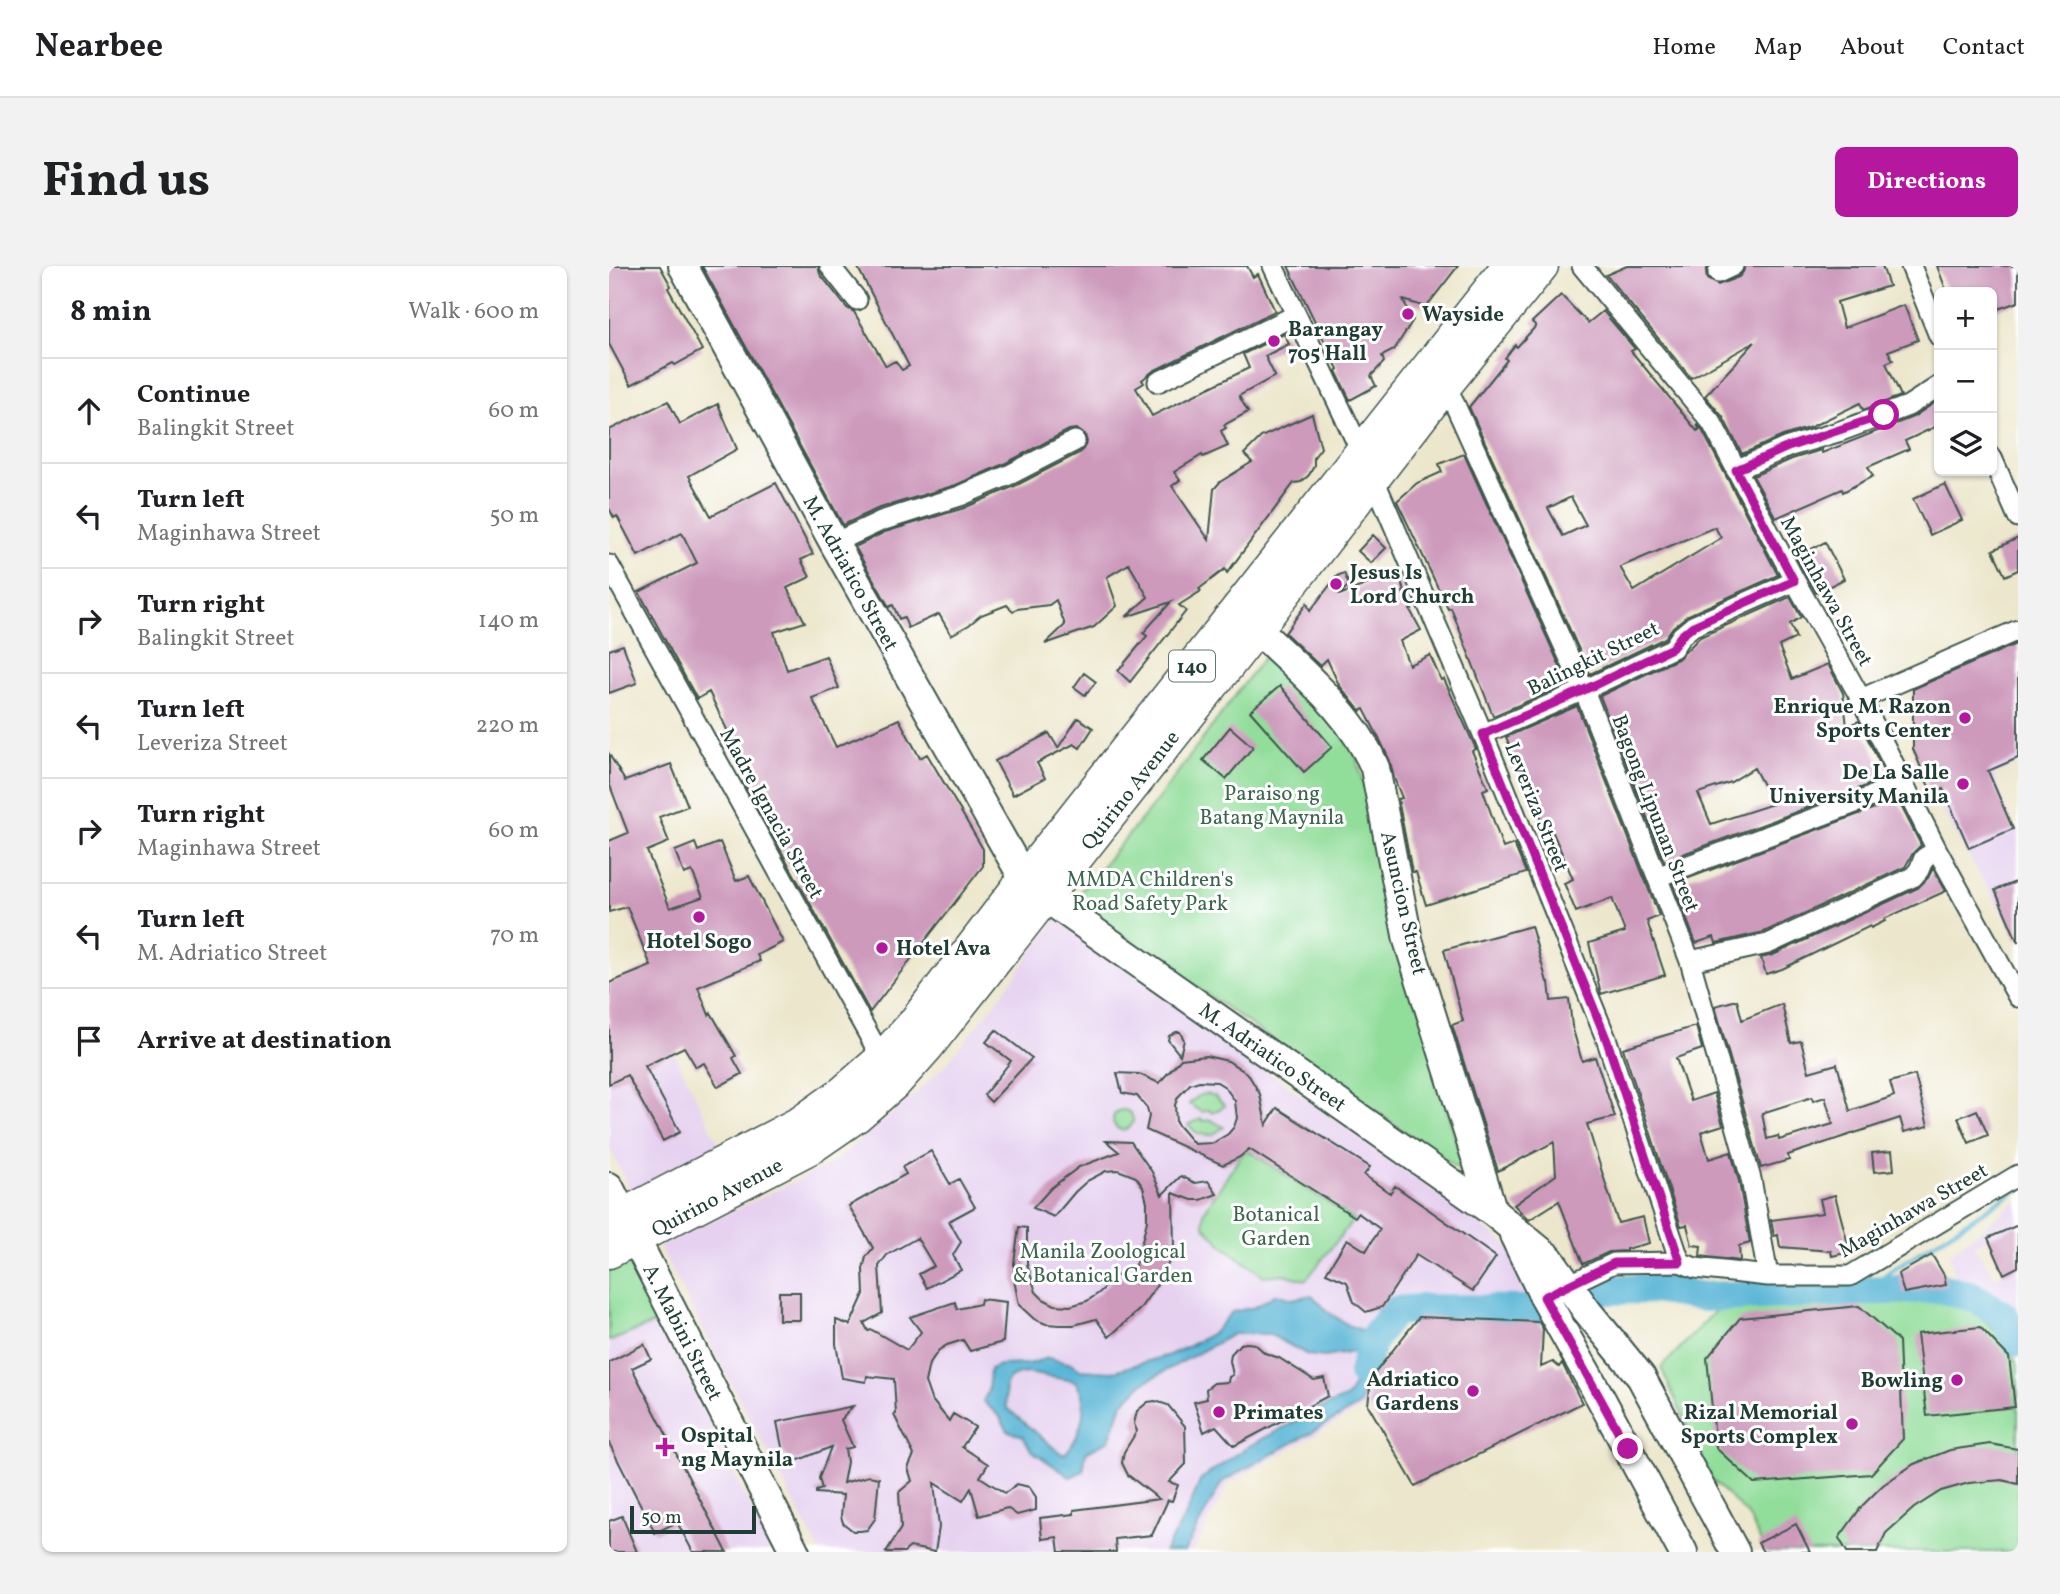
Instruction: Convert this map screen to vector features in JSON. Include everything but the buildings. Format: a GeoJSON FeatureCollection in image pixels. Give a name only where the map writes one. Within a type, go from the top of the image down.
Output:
{"type":"FeatureCollection","features":[{"type":"Feature","properties":{"kind":"main road","name":"Quirino Avenue"},"geometry":{"type":"LineString","coordinates":[[617,1223],[801,1122],[843,1092],[889,1070],[913,1024],[1257,629],[1367,466],[1508,266]]}},
{"type":"Feature","properties":{"kind":"main road","name":"Quirino Avenue"},"geometry":{"type":"LineString","coordinates":[[1034,888],[1367,466],[1446,385],[1542,266]]}},
{"type":"Feature","properties":{"kind":"street","name":"M. Adriatico Street"},"geometry":{"type":"LineString","coordinates":[[683,266],[834,542],[1034,888],[1502,1221],[1562,1300],[1641,1377],[1735,1552]]}},
{"type":"Feature","properties":{"kind":"street"},"geometry":{"type":"LineString","coordinates":[[830,266],[857,300]]}},
{"type":"Feature","properties":{"kind":"street","name":"Leveriza Street"},"geometry":{"type":"LineString","coordinates":[[1273,266],[1367,466],[1483,734],[1607,1041],[1680,1262]]}},
{"type":"Feature","properties":{"kind":"street","name":"Maginhawa Street"},"geometry":{"type":"LineString","coordinates":[[1581,266],[1712,423],[1794,581],[1861,699],[1937,850],[2018,997]]}},
{"type":"Feature","properties":{"kind":"street"},"geometry":{"type":"LineString","coordinates":[[1911,266],[1934,324]]}},
{"type":"Feature","properties":{"kind":"street"},"geometry":{"type":"LineString","coordinates":[[1158,382],[1296,315]]}},
{"type":"Feature","properties":{"kind":"street","name":"Bagong Lipunan Street"},"geometry":{"type":"LineString","coordinates":[[1446,385],[1584,690],[1690,961],[1751,1179],[1768,1276]]}},
{"type":"Feature","properties":{"kind":"street"},"geometry":{"type":"LineString","coordinates":[[1736,470],[1788,447],[1908,406],[1934,389]]}},
{"type":"Feature","properties":{"kind":"street"},"geometry":{"type":"LineString","coordinates":[[834,542],[881,521],[960,496],[1075,441]]}},
{"type":"Feature","properties":{"kind":"street"},"geometry":{"type":"LineString","coordinates":[[1997,469],[2018,517]]}},
{"type":"Feature","properties":{"kind":"street","name":"Madre Ignacia Street"},"geometry":{"type":"LineString","coordinates":[[609,565],[889,1070]]}},
{"type":"Feature","properties":{"kind":"street","name":"Balingkit Street"},"geometry":{"type":"LineString","coordinates":[[1483,734],[1672,648],[1693,626],[1794,581]]}},
{"type":"Feature","properties":{"kind":"street","name":"Asuncion Street"},"geometry":{"type":"LineString","coordinates":[[1257,629],[1350,723],[1365,744],[1375,768],[1408,940],[1502,1221]]}},
{"type":"Feature","properties":{"kind":"street"},"geometry":{"type":"LineString","coordinates":[[1861,699],[2018,630]]}},
{"type":"Feature","properties":{"kind":"street"},"geometry":{"type":"LineString","coordinates":[[1657,877],[1871,797],[1901,779]]}},
{"type":"Feature","properties":{"kind":"street"},"geometry":{"type":"LineString","coordinates":[[1690,961],[1768,944],[1913,877],[1924,858],[1937,850]]}},
{"type":"Feature","properties":{"kind":"street","name":"Maginhawa Street"},"geometry":{"type":"LineString","coordinates":[[1562,1300],[1614,1263],[1680,1262],[1695,1268],[1768,1276],[1850,1276],[2018,1175]]}},
{"type":"Feature","properties":{"kind":"street","name":"A. Mabini Street"},"geometry":{"type":"LineString","coordinates":[[617,1223],[795,1552]]}},
{"type":"Feature","properties":{"kind":"street","name":"M. Adriatico Street"},"geometry":{"type":"LineString","coordinates":[[1562,1300],[1683,1552]]}},
{"type":"Feature","properties":{"kind":"shaded area","name":"De La Salle University Manila"},"geometry":{"type":"Polygon","coordinates":[[[2018,639],[2018,764],[1994,775],[2013,828],[2018,827],[2018,928],[2013,930],[1932,794],[1913,749],[1913,687],[2018,639]]]}},
{"type":"Feature","properties":{"kind":"shaded area","name":"Manila Zoological & Botanical Garden"},"geometry":{"type":"Polygon","coordinates":[[[1057,918],[1509,1246],[1537,1302],[1445,1298],[1391,1306],[1366,1332],[1359,1350],[1373,1357],[1368,1405],[1229,1483],[1193,1552],[820,1552],[659,1246],[831,1164],[909,1100],[948,1062],[994,1005],[1057,918]]]}},
{"type":"Feature","properties":{"kind":"shaded area"},"geometry":{"type":"Polygon","coordinates":[[[661,1026],[720,1146],[634,1198],[609,1146],[609,1056],[661,1026]]]}},
{"type":"Feature","properties":{"kind":"shaded area"},"geometry":{"type":"Polygon","coordinates":[[[2018,1200],[2018,1324],[2014,1317],[1955,1286],[1950,1254],[2018,1200]],[[1987,1238],[1973,1245],[1995,1277],[2004,1273],[1987,1238]]]}},
{"type":"Feature","properties":{"kind":"shaded area","name":"Ospital ng Maynila"},"geometry":{"type":"Polygon","coordinates":[[[660,1321],[772,1552],[609,1552],[609,1340],[660,1321]]]}},
{"type":"Feature","properties":{"kind":"green space","name":"Paraiso ng Batang Maynila"},"geometry":{"type":"Polygon","coordinates":[[[1264,657],[1353,744],[1464,1173],[1073,901],[1151,808],[1264,657]]]}},
{"type":"Feature","properties":{"kind":"green space"},"geometry":{"type":"Polygon","coordinates":[[[1200,1095],[1215,1096],[1225,1106],[1212,1113],[1209,1110],[1202,1112],[1189,1104],[1200,1095]]]}},
{"type":"Feature","properties":{"kind":"green space"},"geometry":{"type":"Polygon","coordinates":[[[1123,1110],[1130,1113],[1133,1120],[1130,1127],[1123,1130],[1116,1127],[1113,1120],[1116,1113],[1123,1110]]]}},
{"type":"Feature","properties":{"kind":"green space"},"geometry":{"type":"Polygon","coordinates":[[[1201,1119],[1211,1120],[1224,1127],[1212,1135],[1198,1134],[1188,1125],[1201,1119]]]}},
{"type":"Feature","properties":{"kind":"green space","name":"Botanical Garden"},"geometry":{"type":"Polygon","coordinates":[[[1247,1150],[1354,1219],[1306,1280],[1283,1274],[1264,1276],[1223,1246],[1204,1226],[1204,1212],[1247,1150]]]}},
{"type":"Feature","properties":{"kind":"green space"},"geometry":{"type":"Polygon","coordinates":[[[631,1261],[660,1321],[611,1341],[609,1271],[631,1261]]]}},
{"type":"Feature","properties":{"kind":"green space","name":"Rizal Memorial Sports Complex"},"geometry":{"type":"Polygon","coordinates":[[[1935,1300],[1975,1311],[1999,1335],[2018,1365],[2018,1552],[1766,1552],[1748,1515],[1712,1480],[1661,1368],[1718,1308],[1935,1300]]]}},
{"type":"Feature","properties":{"kind":"water"},"geometry":{"type":"Polygon","coordinates":[[[1276,1294],[1292,1299],[1312,1295],[1328,1312],[1350,1326],[1383,1337],[1373,1357],[1360,1405],[1222,1482],[1184,1552],[1164,1552],[1186,1515],[1201,1479],[1249,1446],[1321,1408],[1348,1397],[1356,1380],[1359,1351],[1325,1357],[1308,1355],[1269,1334],[1233,1334],[1143,1383],[1122,1404],[1109,1440],[1086,1452],[1083,1471],[1070,1477],[1031,1450],[1023,1436],[1008,1431],[1000,1417],[983,1401],[988,1392],[990,1369],[1000,1365],[1028,1364],[1048,1358],[1072,1364],[1080,1370],[1111,1372],[1169,1355],[1189,1346],[1213,1333],[1232,1312],[1255,1307],[1276,1294]],[[1026,1373],[1012,1377],[1005,1388],[1007,1408],[1060,1453],[1065,1454],[1080,1429],[1084,1409],[1080,1389],[1075,1381],[1026,1373]]]}},
{"type":"Feature","properties":{"kind":"waterway"},"geometry":{"type":"LineString","coordinates":[[1866,1291],[1891,1271],[2018,1189]]}},
{"type":"Feature","properties":{"kind":"waterway"},"geometry":{"type":"LineString","coordinates":[[1363,1373],[1374,1340],[1395,1311],[1533,1310],[1579,1302],[1604,1290],[1653,1289],[1704,1297],[1940,1288],[1975,1298],[2003,1315],[2018,1342]]}},
{"type":"Feature","properties":{"kind":"place","name":"Wayside"},"geometry":{"type":"Point","coordinates":[1408,314]}},
{"type":"Feature","properties":{"kind":"place","name":"Barangay 705 Hall"},"geometry":{"type":"Point","coordinates":[1274,341]}},
{"type":"Feature","properties":{"kind":"place","name":"Jesus Is Lord Church"},"geometry":{"type":"Point","coordinates":[1336,584]}},
{"type":"Feature","properties":{"kind":"place","name":"Enrique M. Razon Sports Center"},"geometry":{"type":"Point","coordinates":[1965,718]}},
{"type":"Feature","properties":{"kind":"place","name":"De La Salle University Manila"},"geometry":{"type":"Point","coordinates":[1963,784]}},
{"type":"Feature","properties":{"kind":"place","name":"Hotel Sogo"},"geometry":{"type":"Point","coordinates":[699,917]}},
{"type":"Feature","properties":{"kind":"place","name":"Hotel Ava"},"geometry":{"type":"Point","coordinates":[882,948]}},
{"type":"Feature","properties":{"kind":"place","name":"Bowling"},"geometry":{"type":"Point","coordinates":[1957,1380]}},
{"type":"Feature","properties":{"kind":"place","name":"Adriatico Gardens"},"geometry":{"type":"Point","coordinates":[1473,1391]}},
{"type":"Feature","properties":{"kind":"place","name":"Primates"},"geometry":{"type":"Point","coordinates":[1219,1412]}},
{"type":"Feature","properties":{"kind":"place","name":"Rizal Memorial Sports Complex"},"geometry":{"type":"Point","coordinates":[1852,1424]}},
{"type":"Feature","properties":{"kind":"place","name":"Ospital ng Maynila"},"geometry":{"type":"Point","coordinates":[665,1447]}},
{"type":"Feature","properties":{"kind":"route"},"geometry":{"type":"LineString","coordinates":[[1628,1449],[1544,1297],[1614,1263],[1680,1262],[1607,1041],[1483,734],[1672,648],[1693,626],[1794,581],[1736,470],[1788,447],[1884,415]]}},
{"type":"Feature","properties":{"kind":"park label","name":"MMDA Children's Road Safety Park"},"geometry":{"type":"Point","coordinates":[1150,891]}}]}
